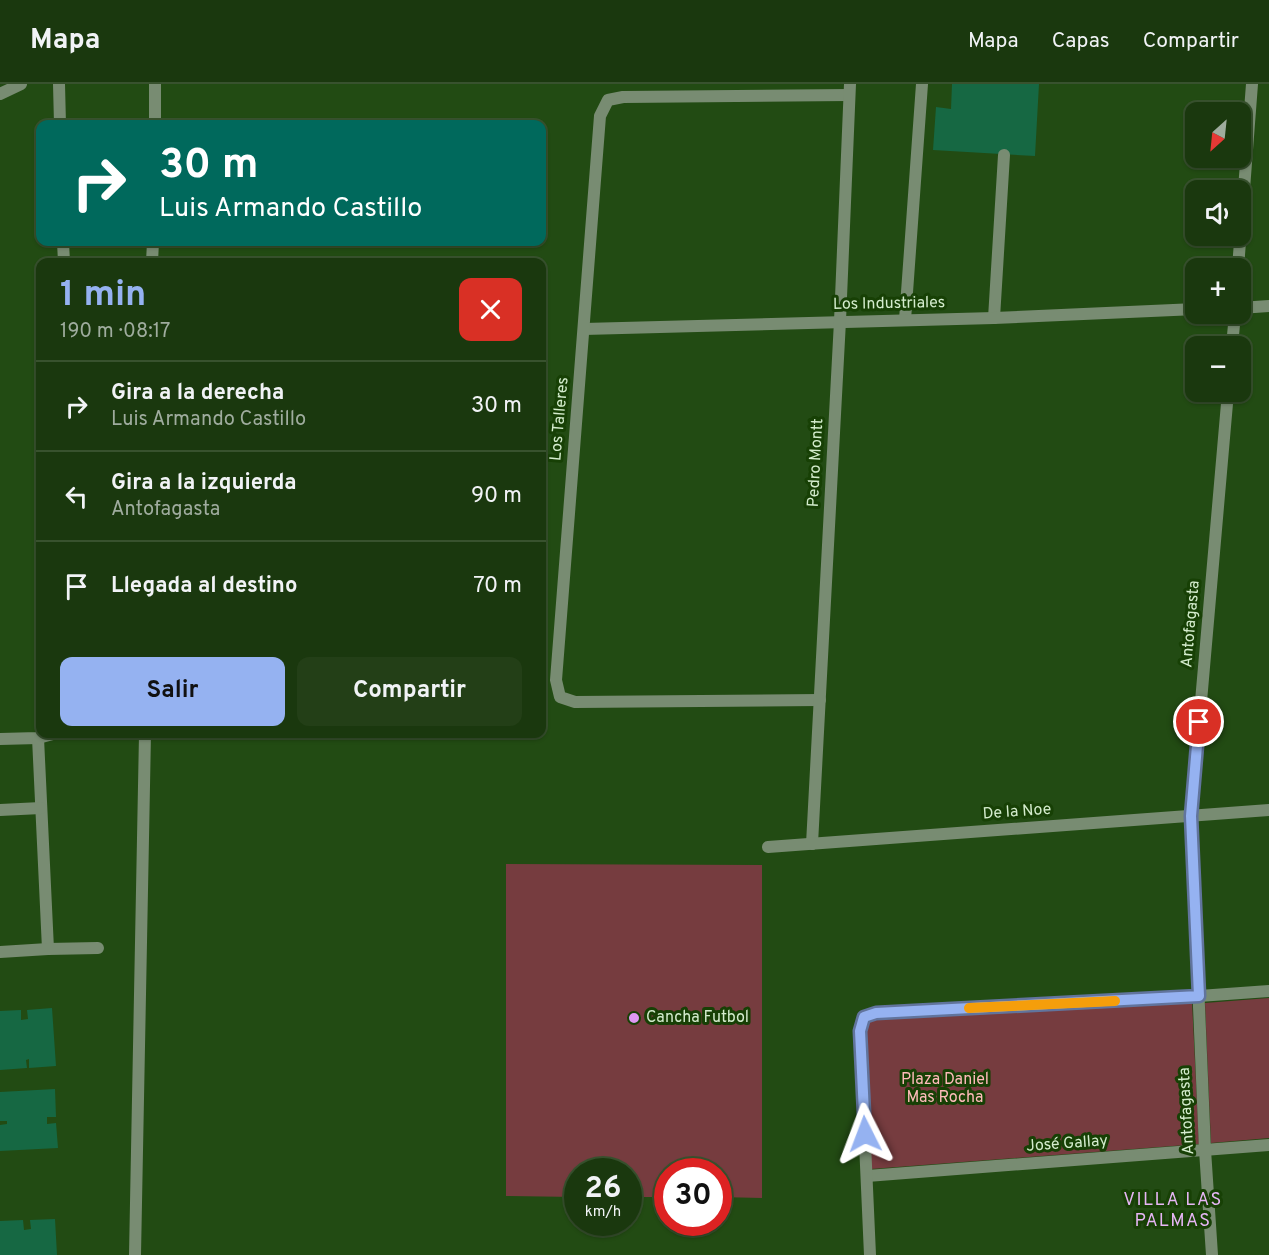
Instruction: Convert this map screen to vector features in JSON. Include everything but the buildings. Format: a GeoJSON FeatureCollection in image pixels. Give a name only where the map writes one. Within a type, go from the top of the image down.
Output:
{"type":"FeatureCollection","features":[{"type":"Feature","properties":{"kind":"street"},"geometry":{"type":"LineString","coordinates":[[0,94],[21,84]]}},
{"type":"Feature","properties":{"kind":"street"},"geometry":{"type":"LineString","coordinates":[[59,84],[60,120]]}},
{"type":"Feature","properties":{"kind":"street"},"geometry":{"type":"LineString","coordinates":[[155,84],[155,120]]}},
{"type":"Feature","properties":{"kind":"street"},"geometry":{"type":"LineString","coordinates":[[905,320],[922,84]]}},
{"type":"Feature","properties":{"kind":"street"},"geometry":{"type":"LineString","coordinates":[[1239,258],[1252,84]]}},
{"type":"Feature","properties":{"kind":"street","name":"Los Talleres"},"geometry":{"type":"LineString","coordinates":[[820,700],[575,702],[560,697],[556,680],[600,116],[608,100],[624,97],[850,90]]}},
{"type":"Feature","properties":{"kind":"street","name":"Pedro Montt"},"geometry":{"type":"LineString","coordinates":[[812,844],[850,90]]}},
{"type":"Feature","properties":{"kind":"street"},"geometry":{"type":"LineString","coordinates":[[994,318],[1004,155]]}},
{"type":"Feature","properties":{"kind":"street"},"geometry":{"type":"LineString","coordinates":[[1251,307],[1269,306]]}},
{"type":"Feature","properties":{"kind":"street","name":"Los Industriales"},"geometry":{"type":"LineString","coordinates":[[584,329],[994,318],[1185,309]]}},
{"type":"Feature","properties":{"kind":"street","name":"Antofagasta"},"geometry":{"type":"LineString","coordinates":[[1212,1255],[1205,1150],[1191,816],[1227,402]]}},
{"type":"Feature","properties":{"kind":"street"},"geometry":{"type":"LineString","coordinates":[[0,739],[38,738],[48,949]]}},
{"type":"Feature","properties":{"kind":"street"},"geometry":{"type":"LineString","coordinates":[[135,1255],[145,738]]}},
{"type":"Feature","properties":{"kind":"street"},"geometry":{"type":"LineString","coordinates":[[0,810],[41,808]]}},
{"type":"Feature","properties":{"kind":"street","name":"De la Noe"},"geometry":{"type":"LineString","coordinates":[[768,847],[1269,810]]}},
{"type":"Feature","properties":{"kind":"street"},"geometry":{"type":"LineString","coordinates":[[0,952],[98,948]]}},
{"type":"Feature","properties":{"kind":"street"},"geometry":{"type":"LineString","coordinates":[[870,1255],[860,1031],[864,1017],[888,1012],[1269,991]]}},
{"type":"Feature","properties":{"kind":"street","name":"José Gallay"},"geometry":{"type":"LineString","coordinates":[[867,1176],[1269,1145]]}},
{"type":"Feature","properties":{"kind":"green space","name":"Cancha Futbol"},"geometry":{"type":"Polygon","coordinates":[[[506,864],[762,865],[762,1198],[732,1197],[732,1158],[654,1158],[654,1197],[642,1197],[642,1158],[564,1158],[564,1197],[506,1196],[506,864]]]}},
{"type":"Feature","properties":{"kind":"green space"},"geometry":{"type":"Polygon","coordinates":[[[1269,998],[1269,1138],[1211,1143],[1205,1003],[1269,998]]]}},
{"type":"Feature","properties":{"kind":"green space","name":"Plaza Daniel Mas Rocha"},"geometry":{"type":"Polygon","coordinates":[[[1192,1002],[1199,1144],[871,1169],[864,1018],[1192,1002]]]}},
{"type":"Feature","properties":{"kind":"slow traffic"},"geometry":{"type":"LineString","coordinates":[[969,1008],[1115,1001]]}},
{"type":"Feature","properties":{"kind":"place","name":"Cancha Futbol"},"geometry":{"type":"Point","coordinates":[634,1018]}},
{"type":"Feature","properties":{"kind":"district","name":"VILLA LAS PALMAS"},"geometry":{"type":"Point","coordinates":[1173,1210]}},
{"type":"Feature","properties":{"kind":"route"},"geometry":{"type":"LineString","coordinates":[[865,1134],[860,1031],[864,1017],[876,1013],[1199,996],[1191,816],[1199,722]]}}]}
